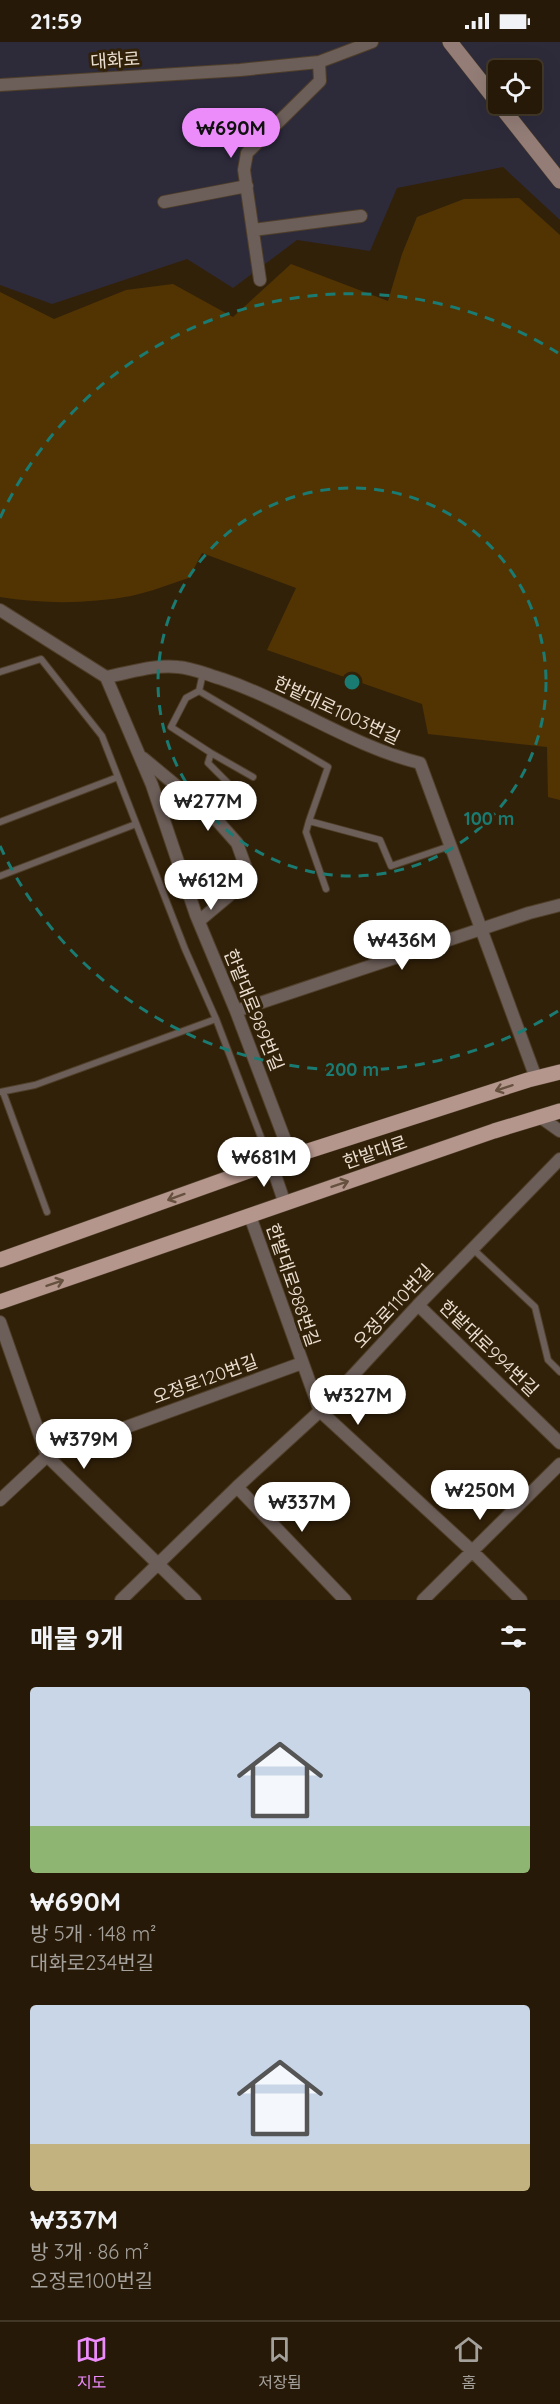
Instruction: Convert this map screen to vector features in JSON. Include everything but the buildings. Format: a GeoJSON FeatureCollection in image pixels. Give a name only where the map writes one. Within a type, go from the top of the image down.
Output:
{"type":"FeatureCollection","features":[{"type":"Feature","properties":{"kind":"main road","name":"한밭대로"},"geometry":{"type":"LineString","coordinates":[[0,1260],[291,1156],[560,1072]]}},
{"type":"Feature","properties":{"kind":"main road","name":"한밭대로"},"geometry":{"type":"LineString","coordinates":[[0,1302],[539,1116],[560,1111]]}},
{"type":"Feature","properties":{"kind":"street","name":"대화로"},"geometry":{"type":"LineString","coordinates":[[0,85],[240,70],[319,62],[372,42]]}},
{"type":"Feature","properties":{"kind":"street"},"geometry":{"type":"LineString","coordinates":[[450,42],[488,90]]}},
{"type":"Feature","properties":{"kind":"street"},"geometry":{"type":"LineString","coordinates":[[260,280],[244,170],[247,153],[320,81],[319,62]]}},
{"type":"Feature","properties":{"kind":"street"},"geometry":{"type":"LineString","coordinates":[[507,114],[560,181]]}},
{"type":"Feature","properties":{"kind":"street"},"geometry":{"type":"LineString","coordinates":[[164,202],[247,186]]}},
{"type":"Feature","properties":{"kind":"street"},"geometry":{"type":"LineString","coordinates":[[253,231],[361,216]]}},
{"type":"Feature","properties":{"kind":"street"},"geometry":{"type":"LineString","coordinates":[[0,610],[106,677]]}},
{"type":"Feature","properties":{"kind":"street","name":"한밭대로1003번길"},"geometry":{"type":"LineString","coordinates":[[106,677],[159,667],[178,666],[245,687],[391,756],[420,763],[536,1078]]}},
{"type":"Feature","properties":{"kind":"street","name":"한밭대로989번길"},"geometry":{"type":"LineString","coordinates":[[106,677],[140,755],[199,921],[291,1156]]}},
{"type":"Feature","properties":{"kind":"street"},"geometry":{"type":"LineString","coordinates":[[140,755],[214,817],[237,843],[246,868],[237,890],[199,921]]}},
{"type":"Feature","properties":{"kind":"street"},"geometry":{"type":"LineString","coordinates":[[236,1011],[560,905]]}},
{"type":"Feature","properties":{"kind":"street"},"geometry":{"type":"LineString","coordinates":[[539,1116],[560,1131]]}},
{"type":"Feature","properties":{"kind":"street","name":"오정로110번길"},"geometry":{"type":"LineString","coordinates":[[121,1600],[237,1487],[320,1411],[418,1305],[560,1159]]}},
{"type":"Feature","properties":{"kind":"street"},"geometry":{"type":"LineString","coordinates":[[271,1163],[285,1204]]}},
{"type":"Feature","properties":{"kind":"street","name":"한밭대로988번길"},"geometry":{"type":"LineString","coordinates":[[250,1216],[320,1411],[471,1550],[521,1600]]}},
{"type":"Feature","properties":{"kind":"street","name":"한밭대로994번길"},"geometry":{"type":"LineString","coordinates":[[418,1305],[560,1443]]}},
{"type":"Feature","properties":{"kind":"street"},"geometry":{"type":"LineString","coordinates":[[0,1322],[47,1456],[195,1600]]}},
{"type":"Feature","properties":{"kind":"street","name":"오정로120번길"},"geometry":{"type":"LineString","coordinates":[[0,1500],[47,1456],[302,1363]]}},
{"type":"Feature","properties":{"kind":"street"},"geometry":{"type":"LineString","coordinates":[[423,1600],[560,1464]]}},
{"type":"Feature","properties":{"kind":"street"},"geometry":{"type":"LineString","coordinates":[[237,1487],[345,1600]]}},
{"type":"Feature","properties":{"kind":"lane"},"geometry":{"type":"LineString","coordinates":[[0,672],[40,659],[102,736],[185,949],[216,1019],[271,1163]]}},
{"type":"Feature","properties":{"kind":"lane"},"geometry":{"type":"LineString","coordinates":[[203,673],[199,691],[186,698],[171,727],[254,777]]}},
{"type":"Feature","properties":{"kind":"lane"},"geometry":{"type":"LineString","coordinates":[[199,691],[328,767],[306,832],[326,889]]}},
{"type":"Feature","properties":{"kind":"lane"},"geometry":{"type":"LineString","coordinates":[[211,753],[208,763],[236,791]]}},
{"type":"Feature","properties":{"kind":"lane"},"geometry":{"type":"LineString","coordinates":[[0,822],[118,777]]}},
{"type":"Feature","properties":{"kind":"lane"},"geometry":{"type":"LineString","coordinates":[[309,821],[380,840],[391,866],[450,846]]}},
{"type":"Feature","properties":{"kind":"lane"},"geometry":{"type":"LineString","coordinates":[[0,876],[136,824]]}},
{"type":"Feature","properties":{"kind":"lane"},"geometry":{"type":"LineString","coordinates":[[47,1212],[1,1092],[35,1085],[216,1019]]}},
{"type":"Feature","properties":{"kind":"lane"},"geometry":{"type":"LineString","coordinates":[[473,1249],[535,1307],[548,1360],[560,1372]]}},
{"type":"Feature","properties":{"kind":"shaded area"},"geometry":{"type":"Polygon","coordinates":[[[0,42],[560,42],[560,220],[503,167],[397,188],[370,251],[297,240],[233,288],[187,259],[52,304],[0,285],[0,42]]]}},
{"type":"Feature","properties":{"kind":"shaded area"},"geometry":{"type":"Polygon","coordinates":[[[519,198],[560,235],[560,800],[548,797],[547,747],[428,734],[422,704],[267,650],[296,588],[202,553],[189,578],[131,596],[98,601],[65,602],[0,597],[0,292],[54,319],[126,290],[173,284],[233,317],[291,264],[388,301],[402,254],[417,217],[464,199],[519,198]]]}}]}
